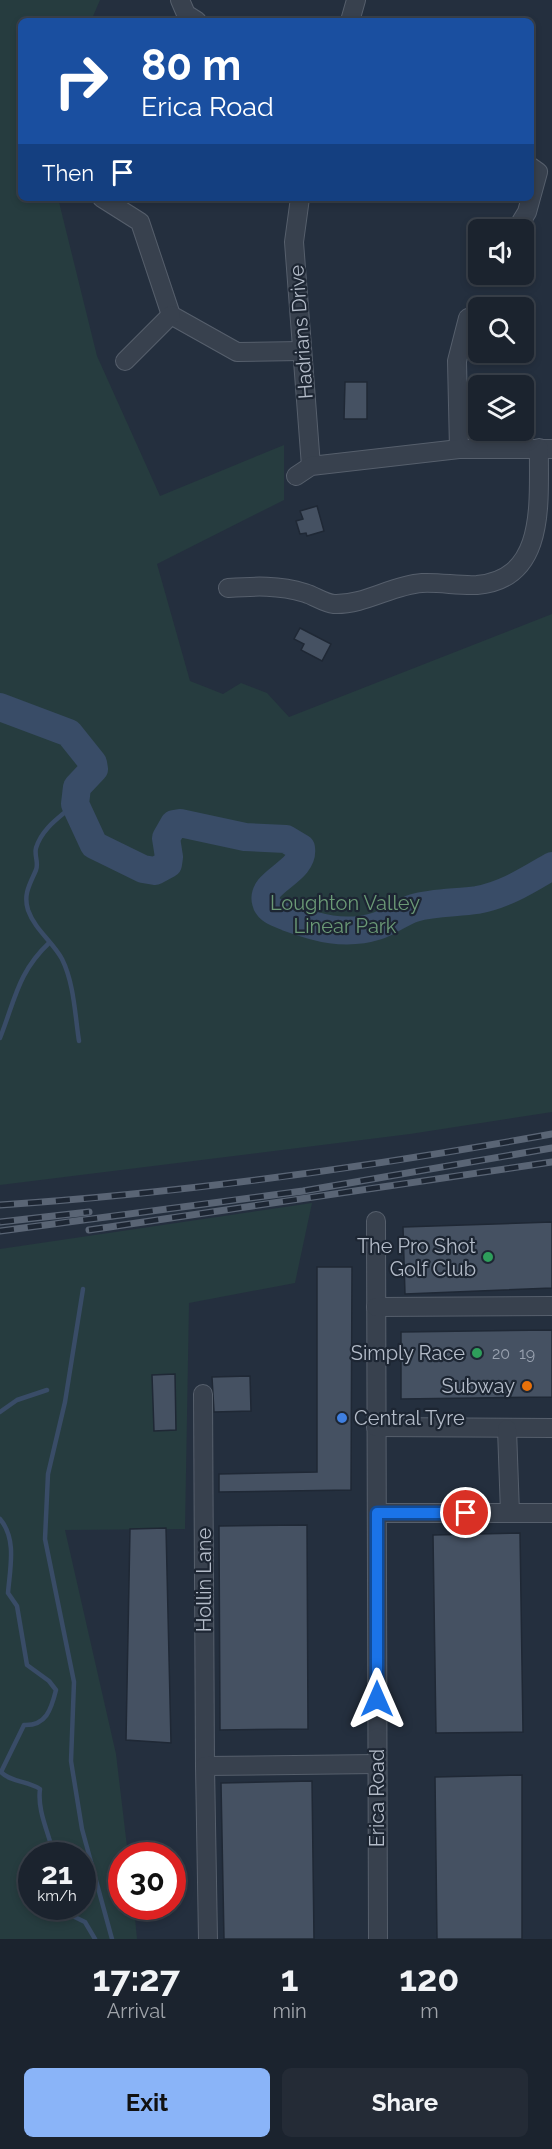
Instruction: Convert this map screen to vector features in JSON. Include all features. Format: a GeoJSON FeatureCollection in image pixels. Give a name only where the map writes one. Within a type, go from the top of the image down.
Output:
{"type":"FeatureCollection","features":[{"type":"Feature","properties":{"kind":"street"},"geometry":{"type":"LineString","coordinates":[[180,0],[186,14],[192,18]]}},
{"type":"Feature","properties":{"kind":"street"},"geometry":{"type":"LineString","coordinates":[[351,18],[356,0]]}},
{"type":"Feature","properties":{"kind":"street"},"geometry":{"type":"LineString","coordinates":[[534,169],[538,172],[534,187]]}},
{"type":"Feature","properties":{"kind":"street"},"geometry":{"type":"LineString","coordinates":[[107,201],[140,222],[171,315],[237,352],[301,351]]}},
{"type":"Feature","properties":{"kind":"street","name":"Hadrians Drive"},"geometry":{"type":"LineString","coordinates":[[300,201],[294,242],[311,466]]}},
{"type":"Feature","properties":{"kind":"street"},"geometry":{"type":"LineString","coordinates":[[523,219],[530,201]]}},
{"type":"Feature","properties":{"kind":"street"},"geometry":{"type":"LineString","coordinates":[[125,360],[171,315]]}},
{"type":"Feature","properties":{"kind":"street"},"geometry":{"type":"LineString","coordinates":[[459,448],[457,361],[468,318]]}},
{"type":"Feature","properties":{"kind":"street"},"geometry":{"type":"LineString","coordinates":[[228,588],[274,586],[306,593],[331,604],[347,604],[404,584],[476,585],[494,582],[522,562],[531,546],[537,526],[545,448],[459,448],[311,466],[296,476]]}},
{"type":"Feature","properties":{"kind":"street","name":"Erica Road"},"geometry":{"type":"LineString","coordinates":[[376,1221],[378,1939]]}},
{"type":"Feature","properties":{"kind":"street"},"geometry":{"type":"LineString","coordinates":[[376,1307],[552,1306]]}},
{"type":"Feature","properties":{"kind":"street","name":"Hollin Lane"},"geometry":{"type":"LineString","coordinates":[[203,1394],[208,1939]]}},
{"type":"Feature","properties":{"kind":"street"},"geometry":{"type":"LineString","coordinates":[[376,1427],[552,1428]]}},
{"type":"Feature","properties":{"kind":"street"},"geometry":{"type":"LineString","coordinates":[[507,1429],[510,1513]]}},
{"type":"Feature","properties":{"kind":"street"},"geometry":{"type":"LineString","coordinates":[[377,1513],[552,1513]]}},
{"type":"Feature","properties":{"kind":"street"},"geometry":{"type":"LineString","coordinates":[[205,1766],[377,1764]]}},
{"type":"Feature","properties":{"kind":"green space","name":"Loughton Valley Linear Park"},"geometry":{"type":"Polygon","coordinates":[[[0,0],[100,0],[92,18],[18,18],[18,201],[59,201],[97,356],[160,496],[284,445],[284,500],[157,564],[190,681],[223,694],[241,683],[267,693],[289,717],[552,614],[552,1112],[410,1134],[0,1185],[0,0]]]}},
{"type":"Feature","properties":{"kind":"green space"},"geometry":{"type":"Polygon","coordinates":[[[312,1203],[295,1283],[189,1303],[185,1529],[65,1530],[116,1754],[126,1842],[108,1842],[108,1920],[135,1920],[137,1939],[0,1939],[0,1249],[312,1203]]]}},
{"type":"Feature","properties":{"kind":"building"},"geometry":{"type":"Polygon","coordinates":[[[345,382],[367,382],[367,419],[344,419],[345,382]]]}},
{"type":"Feature","properties":{"kind":"building"},"geometry":{"type":"Polygon","coordinates":[[[317,506],[324,531],[307,536],[306,533],[300,534],[296,521],[303,519],[300,511],[317,506]]]}},
{"type":"Feature","properties":{"kind":"building"},"geometry":{"type":"Polygon","coordinates":[[[300,628],[331,644],[322,661],[301,650],[304,644],[294,639],[300,628]]]}},
{"type":"Feature","properties":{"kind":"building"},"geometry":{"type":"Polygon","coordinates":[[[552,1222],[552,1288],[405,1294],[403,1227],[552,1222]]]}},
{"type":"Feature","properties":{"kind":"building"},"geometry":{"type":"Polygon","coordinates":[[[317,1267],[352,1267],[351,1490],[219,1492],[219,1474],[317,1472],[317,1267]]]}},
{"type":"Feature","properties":{"kind":"building"},"geometry":{"type":"Polygon","coordinates":[[[552,1330],[552,1397],[401,1399],[401,1332],[552,1330]]]}},
{"type":"Feature","properties":{"kind":"building"},"geometry":{"type":"Polygon","coordinates":[[[175,1374],[176,1430],[154,1431],[152,1375],[175,1374]]]}},
{"type":"Feature","properties":{"kind":"building"},"geometry":{"type":"Polygon","coordinates":[[[250,1376],[251,1411],[214,1412],[212,1377],[250,1376]]]}},
{"type":"Feature","properties":{"kind":"building"},"geometry":{"type":"Polygon","coordinates":[[[307,1525],[308,1729],[220,1730],[219,1526],[307,1525]]]}},
{"type":"Feature","properties":{"kind":"building"},"geometry":{"type":"Polygon","coordinates":[[[166,1528],[171,1743],[126,1740],[130,1529],[166,1528]]]}},
{"type":"Feature","properties":{"kind":"building"},"geometry":{"type":"Polygon","coordinates":[[[520,1533],[523,1732],[436,1733],[433,1535],[520,1533]]]}},
{"type":"Feature","properties":{"kind":"building"},"geometry":{"type":"Polygon","coordinates":[[[522,1775],[522,1939],[437,1939],[435,1777],[522,1775]]]}},
{"type":"Feature","properties":{"kind":"building"},"geometry":{"type":"Polygon","coordinates":[[[312,1781],[314,1939],[224,1939],[221,1783],[312,1781]]]}},
{"type":"Feature","properties":{"kind":"waterway"},"geometry":{"type":"LineString","coordinates":[[0,707],[69,733],[93,763],[94,769],[77,787],[75,804],[94,845],[143,869],[155,871],[168,864],[166,838],[174,824],[180,823],[245,837],[286,839],[301,848],[300,856],[296,864],[270,888],[266,895],[266,902],[275,912],[309,924],[342,930],[365,929],[382,924],[414,908],[477,900],[497,895],[552,866]]}},
{"type":"Feature","properties":{"kind":"waterway"},"geometry":{"type":"LineString","coordinates":[[75,804],[52,823],[39,841],[36,848],[37,867],[26,899],[31,917],[58,953],[66,968],[74,999],[79,1041]]}},
{"type":"Feature","properties":{"kind":"waterway"},"geometry":{"type":"LineString","coordinates":[[0,1038],[24,976],[30,965],[49,943]]}},
{"type":"Feature","properties":{"kind":"waterway"},"geometry":{"type":"LineString","coordinates":[[83,1289],[65,1402],[48,1474],[45,1539],[74,1682],[71,1761],[82,1829],[112,1939]]}},
{"type":"Feature","properties":{"kind":"waterway"},"geometry":{"type":"LineString","coordinates":[[0,1412],[17,1400],[47,1390]]}},
{"type":"Feature","properties":{"kind":"waterway"},"geometry":{"type":"LineString","coordinates":[[0,1519],[9,1535],[11,1545],[8,1593],[17,1606],[27,1665],[49,1681],[56,1690],[52,1704],[42,1720],[31,1725],[24,1725],[1,1772],[9,1778],[40,1789],[42,1814],[50,1842]]}},
{"type":"Feature","properties":{"kind":"waterway"},"geometry":{"type":"LineString","coordinates":[[81,1920],[85,1922],[95,1939]]}},
{"type":"Feature","properties":{"kind":"railway"},"geometry":{"type":"LineString","coordinates":[[0,1205],[208,1186],[346,1168],[552,1134]]}},
{"type":"Feature","properties":{"kind":"railway"},"geometry":{"type":"LineString","coordinates":[[0,1231],[303,1191],[552,1148]]}},
{"type":"Feature","properties":{"kind":"railway"},"geometry":{"type":"LineString","coordinates":[[89,1230],[552,1162]]}},
{"type":"Feature","properties":{"kind":"railway"},"geometry":{"type":"LineString","coordinates":[[0,1222],[89,1212]]}},
{"type":"Feature","properties":{"kind":"place","name":"The Pro Shot Golf Club"},"geometry":{"type":"Point","coordinates":[488,1257]}},
{"type":"Feature","properties":{"kind":"place","name":"Simply Race"},"geometry":{"type":"Point","coordinates":[477,1353]}},
{"type":"Feature","properties":{"kind":"place","name":"Subway"},"geometry":{"type":"Point","coordinates":[527,1386]}},
{"type":"Feature","properties":{"kind":"place","name":"Central Tyre"},"geometry":{"type":"Point","coordinates":[342,1418]}},
{"type":"Feature","properties":{"kind":"route"},"geometry":{"type":"LineString","coordinates":[[377,1699],[377,1513],[466,1513]]}}]}
